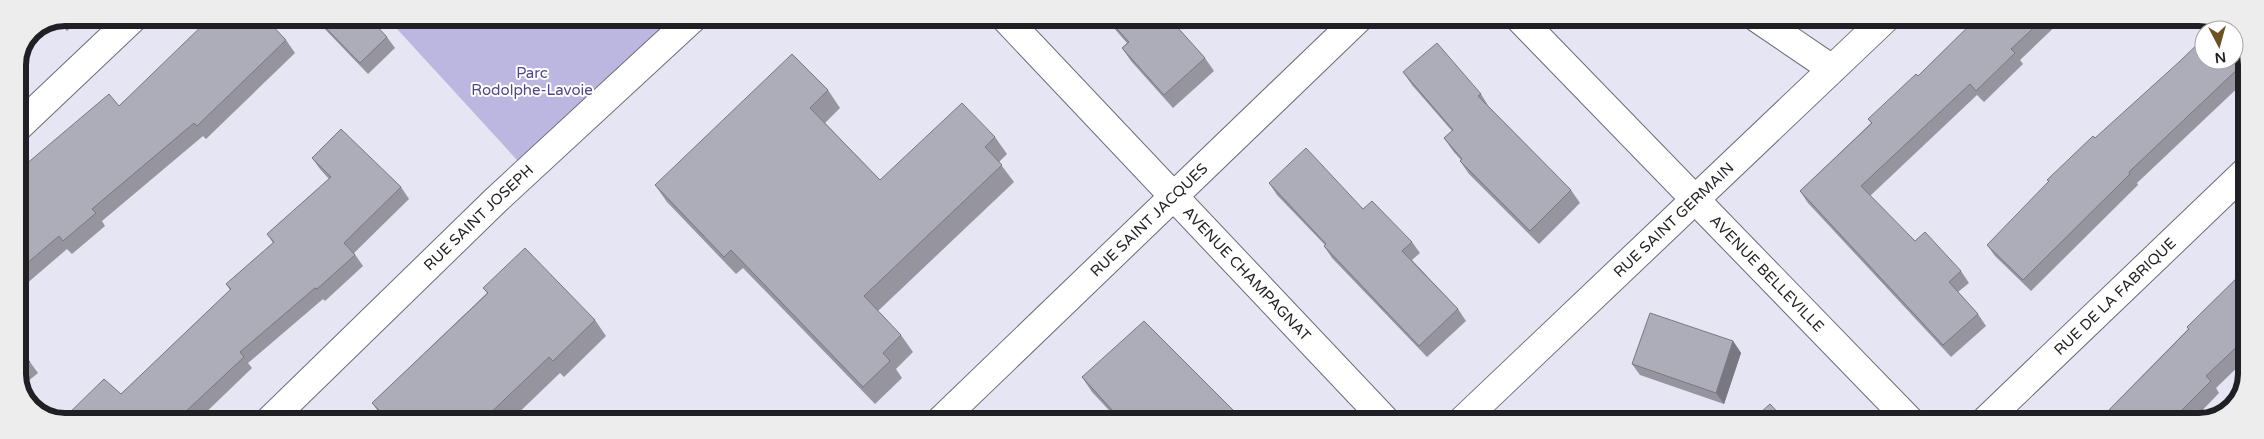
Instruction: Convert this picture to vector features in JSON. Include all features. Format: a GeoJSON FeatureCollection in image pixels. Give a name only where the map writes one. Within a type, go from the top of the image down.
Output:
{"type":"FeatureCollection","features":[{"type":"Feature","properties":{"kind":"street"},"geometry":{"type":"LineString","coordinates":[[26,119],[125,26]]}},
{"type":"Feature","properties":{"kind":"street","name":"RUE SAINT JOSEPH"},"geometry":{"type":"LineString","coordinates":[[278,412],[496,200],[684,26]]}},
{"type":"Feature","properties":{"kind":"street","name":"AVENUE CHAMPAGNAT"},"geometry":{"type":"LineString","coordinates":[[1013,26],[1378,413]]}},
{"type":"Feature","properties":{"kind":"street","name":"RUE SAINT JACQUES"},"geometry":{"type":"LineString","coordinates":[[949,412],[1349,27]]}},
{"type":"Feature","properties":{"kind":"street","name":"AVENUE BELLEVILLE"},"geometry":{"type":"LineString","coordinates":[[1527,27],[1902,413]]}},
{"type":"Feature","properties":{"kind":"street"},"geometry":{"type":"LineString","coordinates":[[1770,27],[1832,69]]}},
{"type":"Feature","properties":{"kind":"street","name":"RUE SAINT GERMAIN"},"geometry":{"type":"LineString","coordinates":[[1471,413],[1877,27]]}},
{"type":"Feature","properties":{"kind":"street","name":"RUE DE LA FABRIQUE"},"geometry":{"type":"LineString","coordinates":[[1993,413],[2238,179]]}},
{"type":"Feature","properties":{"kind":"green space","name":"Parc Rodolphe-Lavoie"},"geometry":{"type":"Polygon","coordinates":[[[394,26],[684,26],[528,172],[394,26]]]}},
{"type":"Feature","properties":{"kind":"building"},"geometry":{"type":"Polygon","coordinates":[[[202,26],[273,26],[286,40],[197,126],[194,123],[92,209],[96,213],[63,241],[59,236],[26,264],[26,164],[109,94],[119,106],[202,26]]]}},
{"type":"Feature","properties":{"kind":"building"},"geometry":{"type":"Polygon","coordinates":[[[324,26],[377,26],[387,37],[360,63],[324,26]]]}},
{"type":"Feature","properties":{"kind":"building"},"geometry":{"type":"Polygon","coordinates":[[[1115,26],[1177,27],[1205,58],[1164,95],[1122,48],[1129,42],[1115,26]]]}},
{"type":"Feature","properties":{"kind":"building"},"geometry":{"type":"Polygon","coordinates":[[[1968,27],[2035,27],[2011,49],[2015,53],[1976,91],[1970,84],[1861,186],[1915,241],[1925,232],[1961,271],[1949,282],[1978,314],[1943,345],[1800,191],[1872,123],[1868,119],[1916,74],[1918,76],[1968,27]]]}},
{"type":"Feature","properties":{"kind":"building"},"geometry":{"type":"Polygon","coordinates":[[[1437,43],[1481,94],[1478,96],[1571,190],[1530,231],[1460,161],[1462,159],[1444,138],[1453,130],[1403,72],[1437,43]]]}},
{"type":"Feature","properties":{"kind":"building"},"geometry":{"type":"Polygon","coordinates":[[[2194,48],[2194,70],[2237,70],[2129,172],[2130,174],[2023,280],[1987,245],[2049,181],[2047,180],[2093,136],[2095,138],[2194,48]]]}},
{"type":"Feature","properties":{"kind":"building"},"geometry":{"type":"Polygon","coordinates":[[[792,54],[828,90],[810,108],[880,180],[962,103],[995,137],[985,147],[1002,165],[864,296],[901,335],[883,353],[890,361],[863,387],[731,250],[724,257],[655,185],[792,54]]]}},
{"type":"Feature","properties":{"kind":"building"},"geometry":{"type":"Polygon","coordinates":[[[341,129],[401,187],[344,243],[355,255],[240,352],[244,357],[185,412],[70,412],[104,379],[121,394],[231,289],[226,284],[274,242],[267,234],[331,177],[312,158],[341,129]]]}},
{"type":"Feature","properties":{"kind":"building"},"geometry":{"type":"Polygon","coordinates":[[[1306,148],[1363,209],[1372,201],[1412,242],[1402,251],[1458,309],[1419,346],[1324,246],[1326,244],[1269,183],[1306,148]]]}},
{"type":"Feature","properties":{"kind":"building"},"geometry":{"type":"Polygon","coordinates":[[[525,248],[595,320],[553,361],[549,357],[491,412],[381,412],[372,403],[488,293],[483,288],[525,248]]]}},
{"type":"Feature","properties":{"kind":"building"},"geometry":{"type":"Polygon","coordinates":[[[2237,278],[2237,346],[2206,376],[2211,381],[2179,413],[2106,413],[2189,329],[2187,327],[2237,278]]]}},
{"type":"Feature","properties":{"kind":"building"},"geometry":{"type":"Polygon","coordinates":[[[1650,313],[1733,341],[1716,393],[1632,364],[1650,313]]]}},
{"type":"Feature","properties":{"kind":"building"},"geometry":{"type":"Polygon","coordinates":[[[1144,321],[1236,413],[1114,412],[1082,377],[1144,321]]]}},
{"type":"Feature","properties":{"kind":"building"},"geometry":{"type":"Polygon","coordinates":[[[26,357],[30,362],[26,365],[26,357]]]}},
{"type":"Feature","properties":{"kind":"building"},"geometry":{"type":"Polygon","coordinates":[[[1770,404],[1778,413],[1760,413],[1770,404]]]}}]}
